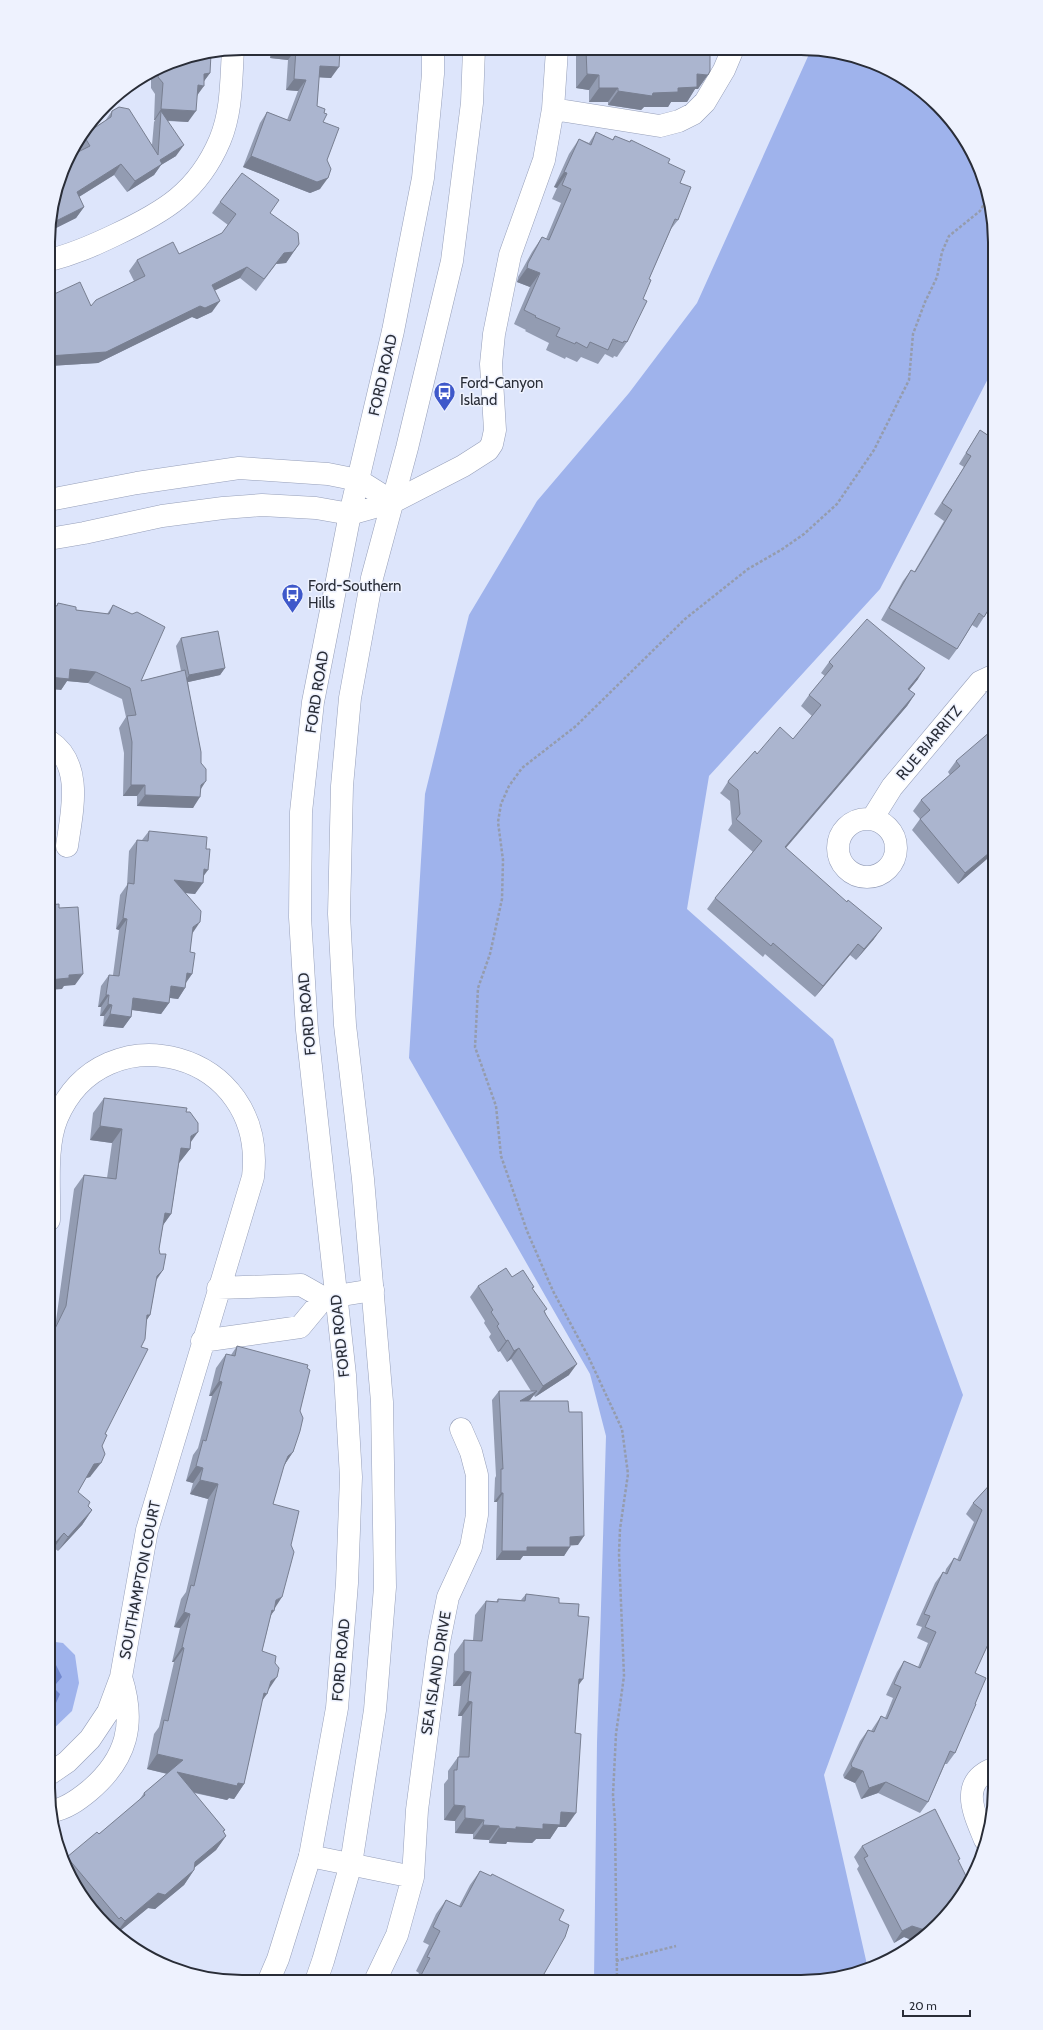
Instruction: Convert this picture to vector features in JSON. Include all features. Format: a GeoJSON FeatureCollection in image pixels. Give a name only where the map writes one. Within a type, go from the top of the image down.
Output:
{"type":"FeatureCollection","features":[{"type":"Feature","properties":{"kind":"street"},"geometry":{"type":"LineString","coordinates":[[55,259],[76,254],[145,221],[169,206],[191,187],[208,164],[220,139],[229,108],[233,55]]}},
{"type":"Feature","properties":{"kind":"street","name":"FORD ROAD"},"geometry":{"type":"LineString","coordinates":[[271,1975],[278,1959],[310,1856],[337,1708],[347,1584],[351,1477],[345,1375],[330,1297],[307,1030],[300,917],[301,812],[313,702],[350,514],[393,331],[422,185],[433,74],[433,55]]}},
{"type":"Feature","properties":{"kind":"street"},"geometry":{"type":"LineString","coordinates":[[318,1975],[350,1864],[375,1710],[385,1587],[382,1402],[363,1179],[345,1025],[339,914],[342,786],[350,698],[372,578],[393,502],[452,261],[472,103],[474,55]]}},
{"type":"Feature","properties":{"kind":"street"},"geometry":{"type":"LineString","coordinates":[[55,538],[162,516],[223,508],[262,505],[316,508],[350,514],[393,502],[483,454],[492,444],[495,430],[491,364],[494,334],[503,280],[510,255],[544,160],[553,109],[557,55]]}},
{"type":"Feature","properties":{"kind":"street"},"geometry":{"type":"LineString","coordinates":[[553,109],[660,126],[679,121],[693,114],[705,102],[724,70],[730,55]]}},
{"type":"Feature","properties":{"kind":"street"},"geometry":{"type":"LineString","coordinates":[[55,499],[137,482],[239,468],[328,474],[358,480],[393,502]]}},
{"type":"Feature","properties":{"kind":"street","name":"RUE BIARRITZ"},"geometry":{"type":"LineString","coordinates":[[872,819],[892,787],[980,682],[988,679]]}},
{"type":"Feature","properties":{"kind":"street"},"geometry":{"type":"LineString","coordinates":[[55,747],[65,756],[72,774],[73,806],[67,846]]}},
{"type":"Feature","properties":{"kind":"street","name":"SOUTHAMPTON COURT"},"geometry":{"type":"LineString","coordinates":[[55,1123],[68,1098],[78,1086],[95,1072],[107,1065],[134,1056],[155,1055],[182,1059],[202,1068],[224,1085],[237,1100],[244,1113],[253,1139],[255,1161],[253,1177],[202,1341],[147,1530],[121,1677],[108,1712],[90,1739],[68,1762],[55,1770]]}},
{"type":"Feature","properties":{"kind":"street"},"geometry":{"type":"LineString","coordinates":[[218,1288],[301,1285],[330,1297],[373,1290]]}},
{"type":"Feature","properties":{"kind":"street"},"geometry":{"type":"LineString","coordinates":[[202,1341],[300,1327],[330,1297]]}},
{"type":"Feature","properties":{"kind":"street","name":"SEA ISLAND DRIVE"},"geometry":{"type":"LineString","coordinates":[[378,1975],[397,1935],[413,1877],[417,1810],[439,1642],[448,1597],[471,1546],[477,1515],[477,1475],[472,1452],[461,1429]]}},
{"type":"Feature","properties":{"kind":"street"},"geometry":{"type":"LineString","coordinates":[[57,1810],[78,1801],[105,1777],[122,1750],[129,1710],[121,1677]]}},
{"type":"Feature","properties":{"kind":"street"},"geometry":{"type":"LineString","coordinates":[[983,1832],[971,1805],[972,1792],[978,1780],[988,1771]]}},
{"type":"Feature","properties":{"kind":"street"},"geometry":{"type":"LineString","coordinates":[[310,1856],[413,1877]]}},
{"type":"Feature","properties":{"kind":"path"},"geometry":{"type":"LineString","coordinates":[[617,1975],[615,1822],[613,1795],[616,1734],[624,1676],[619,1554],[620,1529],[628,1474],[622,1429],[588,1356],[553,1291],[527,1231],[501,1156],[496,1106],[475,1047],[478,988],[490,954],[502,899],[503,860],[498,822],[501,804],[508,786],[522,768],[576,726],[684,619],[748,569],[781,550],[804,534],[837,504],[876,445],[909,380],[913,334],[925,302],[937,277],[942,252],[949,236],[980,211],[984,204]]}},
{"type":"Feature","properties":{"kind":"path"},"geometry":{"type":"LineString","coordinates":[[616,1961],[676,1946]]}},
{"type":"Feature","properties":{"kind":"shaded area"},"geometry":{"type":"Polygon","coordinates":[[[809,55],[850,61],[873,69],[895,80],[924,101],[942,119],[957,138],[974,170],[982,193],[988,229],[988,379],[880,589],[709,776],[687,909],[833,1039],[963,1395],[824,1775],[867,1963],[850,1969],[814,1975],[594,1975],[597,1743],[606,1436],[590,1374],[409,1058],[425,794],[469,615],[537,501],[629,393],[697,303],[809,55]]]}},
{"type":"Feature","properties":{"kind":"shaded area"},"geometry":{"type":"Polygon","coordinates":[[[55,1642],[63,1643],[75,1655],[79,1683],[72,1711],[55,1727],[55,1642]]]}},
{"type":"Feature","properties":{"kind":"shaded area"},"geometry":{"type":"Polygon","coordinates":[[[55,1665],[62,1677],[56,1684],[55,1689],[55,1665]]]}},
{"type":"Feature","properties":{"kind":"shaded area"},"geometry":{"type":"Polygon","coordinates":[[[55,1689],[60,1694],[55,1705],[55,1689]]]}},
{"type":"Feature","properties":{"kind":"building"},"geometry":{"type":"Polygon","coordinates":[[[296,55],[340,55],[339,67],[320,66],[317,106],[325,109],[324,113],[327,114],[323,122],[339,128],[327,160],[331,169],[328,178],[317,182],[251,156],[267,112],[290,121],[306,80],[294,79],[296,55]]]}},
{"type":"Feature","properties":{"kind":"building"},"geometry":{"type":"Polygon","coordinates":[[[586,55],[710,55],[710,71],[708,75],[697,74],[697,87],[678,88],[678,92],[653,93],[652,96],[618,91],[618,88],[599,88],[599,75],[587,74],[586,55]]]}},
{"type":"Feature","properties":{"kind":"building"},"geometry":{"type":"Polygon","coordinates":[[[211,58],[210,73],[204,74],[204,86],[198,85],[196,111],[161,109],[163,83],[158,77],[158,74],[170,69],[193,61],[211,58]]]}},
{"type":"Feature","properties":{"kind":"building"},"geometry":{"type":"Polygon","coordinates":[[[119,107],[129,109],[158,155],[161,111],[184,145],[160,160],[162,164],[135,181],[121,164],[77,192],[84,207],[56,221],[61,193],[74,159],[78,152],[90,146],[86,138],[94,128],[111,117],[112,111],[119,107]]]}},
{"type":"Feature","properties":{"kind":"building"},"geometry":{"type":"Polygon","coordinates":[[[596,132],[613,140],[615,136],[630,142],[631,140],[670,159],[668,163],[685,171],[680,183],[691,187],[678,220],[675,219],[649,279],[651,280],[643,299],[647,301],[627,342],[624,341],[623,343],[613,339],[608,350],[590,342],[587,348],[576,342],[575,344],[556,336],[560,328],[535,317],[536,316],[524,310],[540,273],[527,268],[528,263],[542,237],[549,240],[571,189],[562,185],[567,173],[564,172],[579,139],[591,145],[596,132]]]}},
{"type":"Feature","properties":{"kind":"building"},"geometry":{"type":"Polygon","coordinates":[[[242,173],[279,200],[270,213],[298,233],[299,244],[293,252],[284,253],[264,279],[247,267],[212,285],[220,301],[205,308],[200,306],[106,352],[55,356],[55,294],[80,282],[91,306],[96,300],[145,276],[137,260],[173,242],[179,254],[222,233],[236,214],[220,202],[242,173]]]}},
{"type":"Feature","properties":{"kind":"building"},"geometry":{"type":"Polygon","coordinates":[[[980,430],[988,435],[988,610],[984,617],[979,613],[957,649],[889,608],[911,570],[915,572],[952,510],[942,503],[971,456],[966,453],[980,430]]]}},
{"type":"Feature","properties":{"kind":"building"},"geometry":{"type":"Polygon","coordinates":[[[58,603],[76,607],[76,610],[109,614],[113,605],[132,614],[137,612],[165,627],[141,681],[185,670],[201,752],[201,763],[206,769],[206,781],[201,785],[200,797],[145,795],[145,785],[131,785],[132,742],[127,716],[136,715],[130,688],[96,672],[70,669],[69,679],[55,678],[55,606],[57,606],[58,603]]]}},
{"type":"Feature","properties":{"kind":"building"},"geometry":{"type":"Polygon","coordinates":[[[867,619],[925,668],[908,689],[915,694],[785,847],[847,902],[848,900],[882,928],[864,949],[858,944],[823,986],[773,943],[771,946],[715,898],[762,841],[736,819],[740,814],[738,790],[728,782],[755,751],[757,754],[780,727],[793,739],[821,705],[809,695],[833,666],[829,662],[867,619]]]}},
{"type":"Feature","properties":{"kind":"building"},"geometry":{"type":"Polygon","coordinates":[[[218,631],[225,668],[189,675],[181,638],[218,631]]]}},
{"type":"Feature","properties":{"kind":"building"},"geometry":{"type":"Polygon","coordinates":[[[988,734],[988,854],[965,873],[920,819],[930,810],[921,800],[960,766],[956,761],[988,734]]]}},
{"type":"Feature","properties":{"kind":"building"},"geometry":{"type":"Polygon","coordinates":[[[149,831],[207,837],[206,849],[210,849],[208,870],[204,869],[203,883],[174,880],[201,911],[200,922],[193,927],[190,952],[195,953],[192,974],[187,973],[185,988],[171,986],[169,1003],[133,998],[131,1017],[110,1014],[112,1005],[108,1004],[109,995],[106,995],[109,975],[119,976],[127,919],[123,918],[128,883],[134,884],[137,840],[148,841],[149,831]]]}},
{"type":"Feature","properties":{"kind":"building"},"geometry":{"type":"Polygon","coordinates":[[[55,904],[59,904],[59,908],[78,907],[83,974],[69,975],[69,978],[55,979],[55,904]]]}},
{"type":"Feature","properties":{"kind":"building"},"geometry":{"type":"Polygon","coordinates":[[[104,1098],[187,1108],[186,1112],[190,1112],[198,1123],[198,1132],[191,1136],[190,1149],[181,1148],[171,1214],[165,1213],[159,1249],[160,1254],[166,1254],[163,1270],[157,1276],[150,1315],[147,1315],[145,1339],[141,1347],[148,1349],[105,1434],[107,1435],[102,1446],[105,1454],[101,1463],[94,1464],[78,1492],[90,1502],[88,1506],[92,1510],[68,1537],[64,1533],[55,1543],[55,1329],[66,1306],[84,1175],[116,1179],[122,1129],[100,1126],[104,1098]]]}},
{"type":"Feature","properties":{"kind":"building"},"geometry":{"type":"Polygon","coordinates":[[[506,1268],[512,1277],[523,1270],[534,1287],[532,1288],[547,1309],[544,1311],[546,1315],[577,1364],[543,1386],[519,1348],[514,1351],[508,1340],[506,1341],[497,1326],[499,1324],[491,1312],[493,1310],[478,1286],[506,1268]]]}},
{"type":"Feature","properties":{"kind":"building"},"geometry":{"type":"Polygon","coordinates":[[[237,1346],[308,1365],[307,1368],[310,1370],[300,1411],[303,1418],[300,1431],[293,1452],[288,1456],[284,1466],[273,1504],[299,1511],[291,1545],[294,1552],[282,1597],[276,1600],[274,1611],[272,1610],[262,1651],[276,1656],[275,1663],[279,1668],[277,1677],[271,1681],[267,1694],[264,1693],[244,1784],[238,1783],[237,1786],[177,1772],[225,1830],[223,1831],[226,1836],[195,1862],[194,1870],[165,1895],[158,1893],[125,1921],[121,1917],[119,1919],[68,1856],[97,1832],[99,1834],[183,1760],[157,1754],[164,1720],[168,1721],[184,1648],[182,1647],[190,1614],[184,1612],[191,1585],[194,1586],[218,1484],[200,1480],[203,1468],[196,1466],[203,1440],[206,1441],[222,1382],[219,1381],[226,1354],[235,1356],[237,1346]]]}},
{"type":"Feature","properties":{"kind":"building"},"geometry":{"type":"Polygon","coordinates":[[[499,1391],[537,1391],[520,1401],[568,1401],[569,1412],[582,1412],[584,1536],[570,1537],[570,1547],[527,1547],[527,1551],[502,1551],[503,1493],[501,1493],[501,1469],[503,1469],[499,1391]]]}},
{"type":"Feature","properties":{"kind":"building"},"geometry":{"type":"Polygon","coordinates":[[[988,1487],[988,1644],[975,1673],[986,1678],[955,1753],[950,1751],[928,1802],[886,1782],[869,1788],[863,1771],[852,1767],[851,1764],[868,1730],[874,1732],[881,1716],[887,1719],[901,1687],[894,1684],[904,1661],[920,1668],[936,1632],[925,1627],[930,1616],[924,1614],[943,1572],[947,1574],[954,1558],[960,1561],[982,1510],[973,1503],[988,1487]]]}},
{"type":"Feature","properties":{"kind":"building"},"geometry":{"type":"Polygon","coordinates":[[[526,1594],[559,1598],[559,1603],[579,1604],[578,1616],[589,1617],[583,1679],[579,1679],[575,1733],[581,1734],[576,1813],[561,1812],[560,1825],[543,1824],[543,1829],[516,1827],[516,1829],[499,1828],[499,1826],[483,1825],[484,1820],[465,1818],[465,1806],[454,1805],[454,1770],[457,1770],[458,1757],[469,1757],[472,1702],[468,1701],[471,1672],[464,1671],[464,1640],[482,1641],[486,1601],[498,1602],[498,1599],[525,1601],[526,1594]]]}},
{"type":"Feature","properties":{"kind":"building"},"geometry":{"type":"Polygon","coordinates":[[[935,1809],[960,1859],[958,1860],[966,1876],[957,1892],[942,1911],[924,1929],[912,1926],[902,1931],[864,1858],[868,1856],[862,1846],[935,1809]]]}},
{"type":"Feature","properties":{"kind":"building"},"geometry":{"type":"Polygon","coordinates":[[[480,1871],[491,1876],[492,1874],[564,1910],[559,1920],[569,1925],[565,1937],[543,1975],[421,1975],[430,1958],[427,1957],[440,1931],[433,1927],[446,1900],[461,1907],[480,1871]]]}},
{"type":"Feature","properties":{"kind":"place","name":"Ford-Canyon Island"},"geometry":{"type":"Point","coordinates":[444,412]}},
{"type":"Feature","properties":{"kind":"place","name":"Ford-Southern Hills"},"geometry":{"type":"Point","coordinates":[292,614]}}]}
